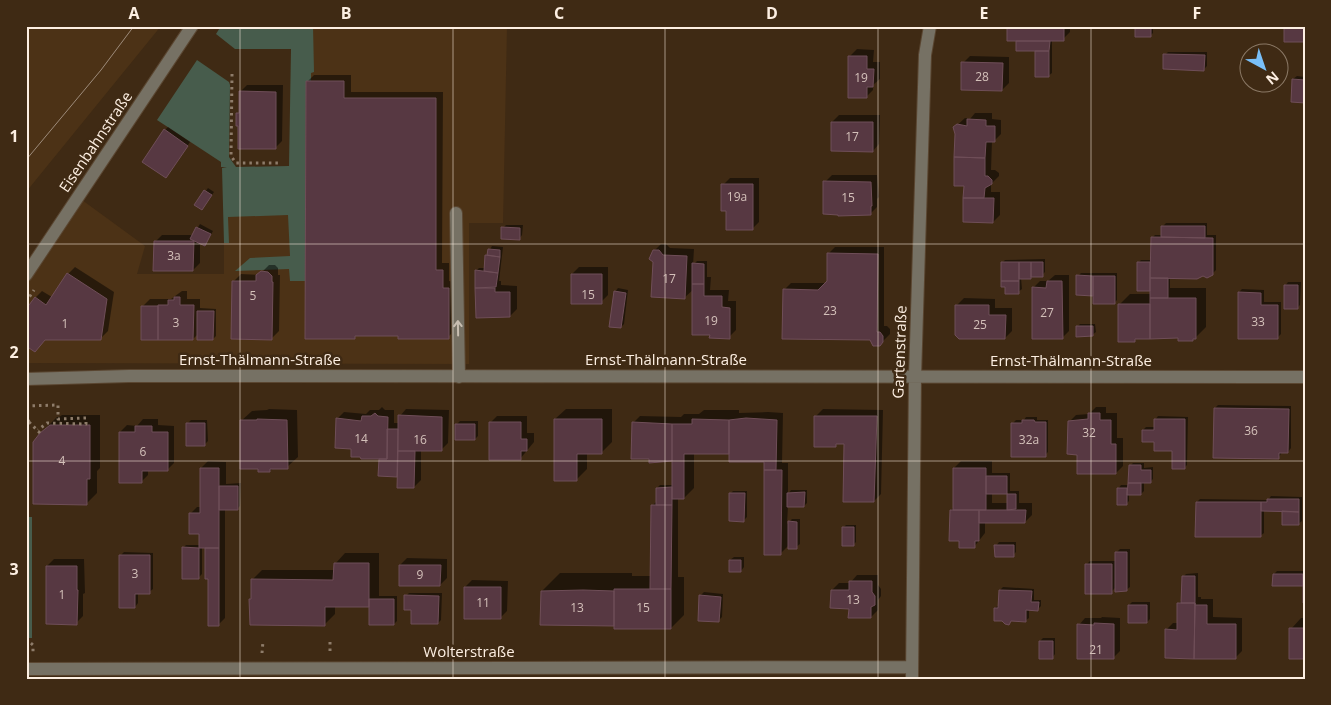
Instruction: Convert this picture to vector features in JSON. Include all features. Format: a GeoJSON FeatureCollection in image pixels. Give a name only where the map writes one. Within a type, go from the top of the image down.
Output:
{"type":"FeatureCollection","features":[{"type":"Feature","properties":{"kind":"street","name":"Eisenbahnstraße"},"geometry":{"type":"LineString","coordinates":[[26,275],[192,26]]}},
{"type":"Feature","properties":{"kind":"street","name":"Gartenstraße"},"geometry":{"type":"LineString","coordinates":[[911,673],[915,377],[925,55],[930,26]]}},
{"type":"Feature","properties":{"kind":"street"},"geometry":{"type":"LineString","coordinates":[[456,213],[459,377]]}},
{"type":"Feature","properties":{"kind":"street","name":"Ernst-Thälmann-Straße"},"geometry":{"type":"LineString","coordinates":[[26,379],[129,376],[1305,378]]}},
{"type":"Feature","properties":{"kind":"street","name":"Wolterstraße"},"geometry":{"type":"LineString","coordinates":[[26,669],[911,673]]}},
{"type":"Feature","properties":{"kind":"path"},"geometry":{"type":"LineString","coordinates":[[232,74],[234,120],[231,156],[236,163],[278,163]]}},
{"type":"Feature","properties":{"kind":"path"},"geometry":{"type":"LineString","coordinates":[[26,406],[58,405],[58,419],[86,418],[86,424],[47,422],[39,432],[28,423],[26,414]]}},
{"type":"Feature","properties":{"kind":"path"},"geometry":{"type":"LineString","coordinates":[[26,639],[33,645]]}},
{"type":"Feature","properties":{"kind":"shaded area"},"geometry":{"type":"Polygon","coordinates":[[[26,26],[161,26],[26,192],[26,26]]]}},
{"type":"Feature","properties":{"kind":"shaded area"},"geometry":{"type":"Polygon","coordinates":[[[313,26],[507,26],[503,223],[469,223],[469,364],[26,363],[26,285],[82,200],[145,246],[137,274],[224,274],[224,217],[290,166],[291,49],[313,48],[313,26]]]}},
{"type":"Feature","properties":{"kind":"green space"},"geometry":{"type":"Polygon","coordinates":[[[221,26],[313,26],[314,72],[311,73],[311,81],[306,82],[305,281],[290,281],[289,269],[235,271],[250,258],[290,256],[288,215],[228,217],[229,243],[224,243],[222,168],[227,167],[221,167],[221,162],[157,120],[197,60],[229,82],[229,157],[236,167],[289,166],[291,49],[235,49],[216,34],[221,26]]]}},
{"type":"Feature","properties":{"kind":"green space"},"geometry":{"type":"Polygon","coordinates":[[[26,517],[32,517],[32,638],[26,638],[26,517]]]}},
{"type":"Feature","properties":{"kind":"building"},"geometry":{"type":"Polygon","coordinates":[[[1007,26],[1064,27],[1064,41],[1007,41],[1007,26]]]}},
{"type":"Feature","properties":{"kind":"building"},"geometry":{"type":"Polygon","coordinates":[[[1135,26],[1151,26],[1151,37],[1135,37],[1135,26]]]}},
{"type":"Feature","properties":{"kind":"building"},"geometry":{"type":"Polygon","coordinates":[[[1284,26],[1305,26],[1305,42],[1284,42],[1284,26]]]}},
{"type":"Feature","properties":{"kind":"building"},"geometry":{"type":"Polygon","coordinates":[[[1016,41],[1050,41],[1049,51],[1016,51],[1016,41]]]}},
{"type":"Feature","properties":{"kind":"building"},"geometry":{"type":"Polygon","coordinates":[[[1035,51],[1049,51],[1049,77],[1035,77],[1035,51]]]}},
{"type":"Feature","properties":{"kind":"building"},"geometry":{"type":"Polygon","coordinates":[[[1163,54],[1205,55],[1204,71],[1163,69],[1163,54]]]}},
{"type":"Feature","properties":{"kind":"building"},"geometry":{"type":"Polygon","coordinates":[[[848,56],[867,56],[867,69],[874,69],[873,87],[867,87],[867,98],[848,98],[848,56]]]}},
{"type":"Feature","properties":{"kind":"building"},"geometry":{"type":"Polygon","coordinates":[[[961,62],[1003,63],[1002,91],[961,90],[961,62]]]}},
{"type":"Feature","properties":{"kind":"building"},"geometry":{"type":"Polygon","coordinates":[[[1292,79],[1305,80],[1305,103],[1291,102],[1292,79]]]}},
{"type":"Feature","properties":{"kind":"building"},"geometry":{"type":"Polygon","coordinates":[[[306,81],[344,81],[344,98],[436,98],[436,270],[443,270],[443,288],[449,288],[449,339],[398,339],[398,336],[355,336],[355,339],[305,339],[306,81]]]}},
{"type":"Feature","properties":{"kind":"building"},"geometry":{"type":"Polygon","coordinates":[[[239,91],[276,92],[276,149],[238,149],[236,113],[239,113],[239,91]]]}},
{"type":"Feature","properties":{"kind":"building"},"geometry":{"type":"Polygon","coordinates":[[[967,119],[986,120],[986,126],[995,126],[995,142],[986,142],[985,158],[954,157],[955,134],[953,127],[957,124],[967,126],[967,119]]]}},
{"type":"Feature","properties":{"kind":"building"},"geometry":{"type":"Polygon","coordinates":[[[831,122],[873,122],[873,152],[831,151],[831,122]]]}},
{"type":"Feature","properties":{"kind":"building"},"geometry":{"type":"Polygon","coordinates":[[[164,129],[188,146],[166,178],[142,162],[164,129]]]}},
{"type":"Feature","properties":{"kind":"building"},"geometry":{"type":"Polygon","coordinates":[[[954,157],[985,158],[985,176],[992,180],[992,184],[985,188],[984,198],[963,198],[964,186],[954,186],[954,157]]]}},
{"type":"Feature","properties":{"kind":"building"},"geometry":{"type":"Polygon","coordinates":[[[823,181],[871,182],[871,215],[838,216],[823,214],[823,181]]]}},
{"type":"Feature","properties":{"kind":"building"},"geometry":{"type":"Polygon","coordinates":[[[721,184],[753,184],[753,230],[726,230],[726,211],[721,211],[721,184]]]}},
{"type":"Feature","properties":{"kind":"building"},"geometry":{"type":"Polygon","coordinates":[[[204,190],[212,195],[202,210],[194,205],[204,190]]]}},
{"type":"Feature","properties":{"kind":"building"},"geometry":{"type":"Polygon","coordinates":[[[963,198],[994,198],[993,223],[963,222],[963,198]]]}},
{"type":"Feature","properties":{"kind":"building"},"geometry":{"type":"Polygon","coordinates":[[[1161,226],[1205,226],[1205,238],[1161,237],[1161,226]]]}},
{"type":"Feature","properties":{"kind":"building"},"geometry":{"type":"Polygon","coordinates":[[[196,227],[211,234],[205,246],[190,239],[196,227]]]}},
{"type":"Feature","properties":{"kind":"building"},"geometry":{"type":"Polygon","coordinates":[[[501,227],[520,228],[520,240],[501,239],[501,227]]]}},
{"type":"Feature","properties":{"kind":"building"},"geometry":{"type":"Polygon","coordinates":[[[1151,237],[1213,238],[1213,275],[1197,279],[1150,278],[1151,237]]]}},
{"type":"Feature","properties":{"kind":"building"},"geometry":{"type":"Polygon","coordinates":[[[154,241],[194,241],[193,271],[153,271],[154,241]]]}},
{"type":"Feature","properties":{"kind":"building"},"geometry":{"type":"Polygon","coordinates":[[[488,249],[500,250],[500,257],[487,255],[488,249]]]}},
{"type":"Feature","properties":{"kind":"building"},"geometry":{"type":"Polygon","coordinates":[[[653,250],[659,250],[663,255],[687,256],[685,299],[651,297],[653,262],[649,259],[653,250]]]}},
{"type":"Feature","properties":{"kind":"building"},"geometry":{"type":"Polygon","coordinates":[[[827,253],[878,254],[877,332],[880,332],[883,336],[883,342],[880,346],[873,346],[870,340],[782,339],[783,289],[818,290],[827,281],[827,253]]]}},
{"type":"Feature","properties":{"kind":"building"},"geometry":{"type":"Polygon","coordinates":[[[485,255],[500,257],[498,273],[484,271],[485,255]]]}},
{"type":"Feature","properties":{"kind":"building"},"geometry":{"type":"Polygon","coordinates":[[[1001,262],[1019,262],[1019,281],[1001,281],[1001,262]]]}},
{"type":"Feature","properties":{"kind":"building"},"geometry":{"type":"Polygon","coordinates":[[[1019,262],[1031,262],[1031,279],[1019,279],[1019,262]]]}},
{"type":"Feature","properties":{"kind":"building"},"geometry":{"type":"Polygon","coordinates":[[[1031,262],[1043,262],[1043,277],[1031,277],[1031,262]]]}},
{"type":"Feature","properties":{"kind":"building"},"geometry":{"type":"Polygon","coordinates":[[[1137,262],[1150,262],[1150,291],[1137,291],[1137,262]]]}},
{"type":"Feature","properties":{"kind":"building"},"geometry":{"type":"Polygon","coordinates":[[[692,263],[704,264],[704,284],[692,284],[692,263]]]}},
{"type":"Feature","properties":{"kind":"building"},"geometry":{"type":"Polygon","coordinates":[[[475,270],[498,273],[496,287],[475,288],[475,270]]]}},
{"type":"Feature","properties":{"kind":"building"},"geometry":{"type":"Polygon","coordinates":[[[261,271],[268,272],[272,276],[273,282],[272,340],[231,339],[232,281],[256,281],[256,275],[261,271]]]}},
{"type":"Feature","properties":{"kind":"building"},"geometry":{"type":"Polygon","coordinates":[[[67,273],[107,299],[101,340],[45,340],[35,352],[26,346],[26,309],[35,297],[46,305],[67,273]]]}},
{"type":"Feature","properties":{"kind":"building"},"geometry":{"type":"Polygon","coordinates":[[[571,274],[602,274],[602,304],[571,304],[571,274]]]}},
{"type":"Feature","properties":{"kind":"building"},"geometry":{"type":"Polygon","coordinates":[[[1076,275],[1093,276],[1093,296],[1076,295],[1076,275]]]}},
{"type":"Feature","properties":{"kind":"building"},"geometry":{"type":"Polygon","coordinates":[[[1093,276],[1115,276],[1115,304],[1093,304],[1093,276]]]}},
{"type":"Feature","properties":{"kind":"building"},"geometry":{"type":"Polygon","coordinates":[[[1150,278],[1168,278],[1168,298],[1150,298],[1150,278]]]}},
{"type":"Feature","properties":{"kind":"building"},"geometry":{"type":"Polygon","coordinates":[[[1001,281],[1019,281],[1019,294],[1005,294],[1005,287],[1001,287],[1001,281]]]}},
{"type":"Feature","properties":{"kind":"building"},"geometry":{"type":"Polygon","coordinates":[[[1047,281],[1062,281],[1063,339],[1032,339],[1032,287],[1046,288],[1047,281]]]}},
{"type":"Feature","properties":{"kind":"building"},"geometry":{"type":"Polygon","coordinates":[[[692,284],[704,284],[704,296],[722,296],[722,307],[730,308],[730,339],[709,338],[710,335],[692,335],[692,284]]]}},
{"type":"Feature","properties":{"kind":"building"},"geometry":{"type":"Polygon","coordinates":[[[1284,285],[1298,285],[1298,309],[1284,309],[1284,285]]]}},
{"type":"Feature","properties":{"kind":"building"},"geometry":{"type":"Polygon","coordinates":[[[475,288],[495,288],[495,292],[510,292],[510,317],[476,318],[475,288]]]}},
{"type":"Feature","properties":{"kind":"building"},"geometry":{"type":"Polygon","coordinates":[[[614,291],[626,293],[621,328],[609,327],[614,291]]]}},
{"type":"Feature","properties":{"kind":"building"},"geometry":{"type":"Polygon","coordinates":[[[1238,292],[1261,293],[1261,305],[1278,305],[1278,339],[1238,339],[1238,292]]]}},
{"type":"Feature","properties":{"kind":"building"},"geometry":{"type":"Polygon","coordinates":[[[174,297],[180,297],[180,305],[194,305],[193,340],[158,340],[158,305],[168,305],[168,300],[174,300],[174,297]]]}},
{"type":"Feature","properties":{"kind":"building"},"geometry":{"type":"Polygon","coordinates":[[[1150,298],[1196,298],[1196,339],[1193,339],[1193,341],[1178,341],[1178,338],[1150,339],[1150,298]]]}},
{"type":"Feature","properties":{"kind":"building"},"geometry":{"type":"Polygon","coordinates":[[[1118,304],[1150,304],[1150,339],[1135,339],[1135,342],[1118,342],[1118,304]]]}},
{"type":"Feature","properties":{"kind":"building"},"geometry":{"type":"Polygon","coordinates":[[[955,305],[989,305],[989,315],[1006,315],[1005,339],[959,339],[955,335],[955,305]]]}},
{"type":"Feature","properties":{"kind":"building"},"geometry":{"type":"Polygon","coordinates":[[[141,306],[158,306],[158,340],[141,340],[141,306]]]}},
{"type":"Feature","properties":{"kind":"building"},"geometry":{"type":"Polygon","coordinates":[[[197,311],[214,311],[213,340],[197,340],[197,311]]]}},
{"type":"Feature","properties":{"kind":"building"},"geometry":{"type":"Polygon","coordinates":[[[1076,326],[1093,326],[1093,336],[1076,337],[1076,326]]]}},
{"type":"Feature","properties":{"kind":"building"},"geometry":{"type":"Polygon","coordinates":[[[1214,408],[1289,409],[1288,453],[1279,453],[1279,459],[1213,458],[1214,408]]]}},
{"type":"Feature","properties":{"kind":"building"},"geometry":{"type":"Polygon","coordinates":[[[375,413],[378,416],[388,417],[387,459],[351,457],[351,449],[335,448],[336,418],[361,421],[362,416],[371,416],[375,413]]]}},
{"type":"Feature","properties":{"kind":"building"},"geometry":{"type":"Polygon","coordinates":[[[1088,413],[1100,413],[1100,420],[1111,420],[1111,444],[1116,444],[1116,474],[1077,474],[1077,455],[1067,454],[1068,421],[1088,419],[1088,413]]]}},
{"type":"Feature","properties":{"kind":"building"},"geometry":{"type":"Polygon","coordinates":[[[398,415],[442,417],[442,451],[398,451],[398,415]]]}},
{"type":"Feature","properties":{"kind":"building"},"geometry":{"type":"Polygon","coordinates":[[[814,416],[877,416],[874,502],[843,502],[844,444],[836,444],[836,447],[814,447],[814,416]]]}},
{"type":"Feature","properties":{"kind":"building"},"geometry":{"type":"Polygon","coordinates":[[[746,418],[777,420],[776,470],[764,470],[764,462],[729,462],[729,420],[746,418]]]}},
{"type":"Feature","properties":{"kind":"building"},"geometry":{"type":"Polygon","coordinates":[[[554,419],[602,419],[602,454],[577,454],[577,481],[554,481],[554,419]]]}},
{"type":"Feature","properties":{"kind":"building"},"geometry":{"type":"Polygon","coordinates":[[[692,419],[729,420],[729,454],[684,454],[684,499],[672,499],[672,424],[692,424],[692,419]]]}},
{"type":"Feature","properties":{"kind":"building"},"geometry":{"type":"Polygon","coordinates":[[[1154,419],[1185,419],[1185,469],[1172,469],[1172,451],[1154,451],[1154,442],[1142,442],[1142,430],[1154,430],[1154,419]]]}},
{"type":"Feature","properties":{"kind":"building"},"geometry":{"type":"Polygon","coordinates":[[[240,420],[287,420],[288,469],[270,469],[270,472],[258,472],[258,469],[240,469],[240,420]]]}},
{"type":"Feature","properties":{"kind":"building"},"geometry":{"type":"Polygon","coordinates":[[[1022,420],[1046,422],[1046,457],[1011,457],[1011,423],[1022,423],[1022,420]]]}},
{"type":"Feature","properties":{"kind":"building"},"geometry":{"type":"Polygon","coordinates":[[[489,422],[521,422],[521,439],[527,439],[527,451],[521,451],[521,460],[489,460],[489,422]]]}},
{"type":"Feature","properties":{"kind":"building"},"geometry":{"type":"Polygon","coordinates":[[[632,422],[672,424],[672,461],[649,463],[649,459],[631,459],[632,422]]]}},
{"type":"Feature","properties":{"kind":"building"},"geometry":{"type":"Polygon","coordinates":[[[186,423],[205,423],[205,446],[186,446],[186,423]]]}},
{"type":"Feature","properties":{"kind":"building"},"geometry":{"type":"Polygon","coordinates":[[[455,424],[475,424],[475,440],[455,440],[455,424]]]}},
{"type":"Feature","properties":{"kind":"building"},"geometry":{"type":"Polygon","coordinates":[[[50,425],[90,425],[90,479],[87,479],[87,505],[33,504],[33,442],[50,425]]]}},
{"type":"Feature","properties":{"kind":"building"},"geometry":{"type":"Polygon","coordinates":[[[135,426],[152,426],[152,432],[168,432],[168,471],[142,471],[142,483],[119,483],[119,432],[135,432],[135,426]]]}},
{"type":"Feature","properties":{"kind":"building"},"geometry":{"type":"Polygon","coordinates":[[[387,429],[398,429],[397,477],[378,476],[379,459],[387,459],[387,429]]]}},
{"type":"Feature","properties":{"kind":"building"},"geometry":{"type":"Polygon","coordinates":[[[398,451],[415,451],[414,488],[397,488],[398,451]]]}},
{"type":"Feature","properties":{"kind":"building"},"geometry":{"type":"Polygon","coordinates":[[[1129,465],[1141,465],[1141,470],[1151,470],[1151,483],[1128,483],[1129,465]]]}},
{"type":"Feature","properties":{"kind":"building"},"geometry":{"type":"Polygon","coordinates":[[[200,468],[219,468],[219,548],[199,548],[199,534],[189,534],[189,513],[200,513],[200,468]]]}},
{"type":"Feature","properties":{"kind":"building"},"geometry":{"type":"Polygon","coordinates":[[[953,468],[986,468],[986,510],[953,510],[953,468]]]}},
{"type":"Feature","properties":{"kind":"building"},"geometry":{"type":"Polygon","coordinates":[[[764,470],[782,470],[781,555],[764,555],[764,470]]]}},
{"type":"Feature","properties":{"kind":"building"},"geometry":{"type":"Polygon","coordinates":[[[986,476],[1007,476],[1007,494],[986,494],[986,476]]]}},
{"type":"Feature","properties":{"kind":"building"},"geometry":{"type":"Polygon","coordinates":[[[1128,483],[1141,483],[1141,495],[1127,495],[1128,483]]]}},
{"type":"Feature","properties":{"kind":"building"},"geometry":{"type":"Polygon","coordinates":[[[219,486],[238,486],[238,510],[219,510],[219,486]]]}},
{"type":"Feature","properties":{"kind":"building"},"geometry":{"type":"Polygon","coordinates":[[[672,487],[672,505],[656,505],[656,488],[672,487]]]}},
{"type":"Feature","properties":{"kind":"building"},"geometry":{"type":"Polygon","coordinates":[[[1117,488],[1127,488],[1127,505],[1117,505],[1117,488]]]}},
{"type":"Feature","properties":{"kind":"building"},"geometry":{"type":"Polygon","coordinates":[[[805,492],[804,507],[787,507],[787,493],[805,492]]]}},
{"type":"Feature","properties":{"kind":"building"},"geometry":{"type":"Polygon","coordinates":[[[729,493],[745,493],[744,522],[729,521],[729,493]]]}},
{"type":"Feature","properties":{"kind":"building"},"geometry":{"type":"Polygon","coordinates":[[[1007,494],[1016,494],[1016,509],[1007,510],[1007,494]]]}},
{"type":"Feature","properties":{"kind":"building"},"geometry":{"type":"Polygon","coordinates":[[[1267,499],[1299,499],[1299,512],[1261,511],[1261,502],[1267,502],[1267,499]]]}},
{"type":"Feature","properties":{"kind":"building"},"geometry":{"type":"Polygon","coordinates":[[[1196,502],[1261,502],[1261,537],[1195,537],[1196,502]]]}},
{"type":"Feature","properties":{"kind":"building"},"geometry":{"type":"Polygon","coordinates":[[[651,505],[672,505],[671,589],[650,589],[651,505]]]}},
{"type":"Feature","properties":{"kind":"building"},"geometry":{"type":"Polygon","coordinates":[[[950,510],[979,510],[979,541],[975,541],[975,548],[959,548],[959,541],[949,541],[950,510]]]}},
{"type":"Feature","properties":{"kind":"building"},"geometry":{"type":"Polygon","coordinates":[[[979,510],[1026,510],[1025,523],[979,523],[979,510]]]}},
{"type":"Feature","properties":{"kind":"building"},"geometry":{"type":"Polygon","coordinates":[[[1282,511],[1299,512],[1299,525],[1282,525],[1282,511]]]}},
{"type":"Feature","properties":{"kind":"building"},"geometry":{"type":"Polygon","coordinates":[[[788,521],[797,522],[797,549],[788,549],[788,521]]]}},
{"type":"Feature","properties":{"kind":"building"},"geometry":{"type":"Polygon","coordinates":[[[842,527],[854,527],[854,546],[842,546],[842,527]]]}},
{"type":"Feature","properties":{"kind":"building"},"geometry":{"type":"Polygon","coordinates":[[[994,545],[1014,545],[1014,557],[995,557],[994,545]]]}},
{"type":"Feature","properties":{"kind":"building"},"geometry":{"type":"Polygon","coordinates":[[[182,547],[199,548],[199,579],[182,579],[182,547]]]}},
{"type":"Feature","properties":{"kind":"building"},"geometry":{"type":"Polygon","coordinates":[[[205,548],[219,548],[219,626],[208,626],[208,579],[205,579],[205,548]]]}},
{"type":"Feature","properties":{"kind":"building"},"geometry":{"type":"Polygon","coordinates":[[[1115,552],[1127,552],[1127,591],[1115,592],[1115,552]]]}},
{"type":"Feature","properties":{"kind":"building"},"geometry":{"type":"Polygon","coordinates":[[[119,555],[150,555],[150,594],[135,594],[135,608],[119,608],[119,555]]]}},
{"type":"Feature","properties":{"kind":"building"},"geometry":{"type":"Polygon","coordinates":[[[729,560],[741,560],[741,572],[729,572],[729,560]]]}},
{"type":"Feature","properties":{"kind":"building"},"geometry":{"type":"Polygon","coordinates":[[[334,563],[369,563],[369,607],[325,607],[325,626],[250,625],[249,599],[251,599],[251,579],[333,580],[334,563]]]}},
{"type":"Feature","properties":{"kind":"building"},"geometry":{"type":"Polygon","coordinates":[[[1085,564],[1112,564],[1112,594],[1085,594],[1085,564]]]}},
{"type":"Feature","properties":{"kind":"building"},"geometry":{"type":"Polygon","coordinates":[[[399,565],[441,565],[440,586],[399,586],[399,565]]]}},
{"type":"Feature","properties":{"kind":"building"},"geometry":{"type":"Polygon","coordinates":[[[46,566],[77,566],[77,625],[46,624],[46,566]]]}},
{"type":"Feature","properties":{"kind":"building"},"geometry":{"type":"Polygon","coordinates":[[[1273,574],[1303,574],[1303,586],[1272,586],[1273,574]]]}},
{"type":"Feature","properties":{"kind":"building"},"geometry":{"type":"Polygon","coordinates":[[[1303,574],[1305,574],[1305,603],[1303,603],[1303,574]]]}},
{"type":"Feature","properties":{"kind":"building"},"geometry":{"type":"Polygon","coordinates":[[[1182,576],[1195,576],[1195,603],[1181,603],[1182,576]]]}},
{"type":"Feature","properties":{"kind":"building"},"geometry":{"type":"Polygon","coordinates":[[[849,581],[872,581],[875,605],[871,607],[871,618],[848,618],[849,609],[830,608],[831,590],[849,590],[849,581]]]}},
{"type":"Feature","properties":{"kind":"building"},"geometry":{"type":"Polygon","coordinates":[[[464,587],[501,587],[501,619],[464,619],[464,587]]]}},
{"type":"Feature","properties":{"kind":"building"},"geometry":{"type":"Polygon","coordinates":[[[614,589],[671,589],[671,629],[614,629],[614,589]]]}},
{"type":"Feature","properties":{"kind":"building"},"geometry":{"type":"Polygon","coordinates":[[[999,590],[1032,591],[1031,602],[1039,602],[1038,611],[1026,610],[1026,622],[1011,621],[1009,625],[1002,621],[994,621],[994,608],[998,608],[999,590]]]}},
{"type":"Feature","properties":{"kind":"building"},"geometry":{"type":"Polygon","coordinates":[[[541,591],[614,591],[614,626],[540,625],[541,591]]]}},
{"type":"Feature","properties":{"kind":"building"},"geometry":{"type":"Polygon","coordinates":[[[404,595],[439,596],[438,624],[411,624],[411,610],[404,610],[404,595]]]}},
{"type":"Feature","properties":{"kind":"building"},"geometry":{"type":"Polygon","coordinates":[[[699,595],[721,597],[719,622],[698,621],[699,595]]]}},
{"type":"Feature","properties":{"kind":"building"},"geometry":{"type":"Polygon","coordinates":[[[369,599],[394,599],[394,625],[369,625],[369,599]]]}},
{"type":"Feature","properties":{"kind":"building"},"geometry":{"type":"Polygon","coordinates":[[[1177,603],[1195,603],[1194,659],[1165,658],[1165,629],[1177,630],[1177,603]]]}},
{"type":"Feature","properties":{"kind":"building"},"geometry":{"type":"Polygon","coordinates":[[[1128,605],[1147,605],[1147,623],[1128,623],[1128,605]]]}},
{"type":"Feature","properties":{"kind":"building"},"geometry":{"type":"Polygon","coordinates":[[[1195,605],[1207,605],[1207,624],[1236,624],[1236,659],[1194,659],[1195,605]]]}},
{"type":"Feature","properties":{"kind":"building"},"geometry":{"type":"Polygon","coordinates":[[[1094,623],[1114,624],[1114,659],[1077,659],[1077,624],[1094,625],[1094,623]]]}},
{"type":"Feature","properties":{"kind":"building"},"geometry":{"type":"Polygon","coordinates":[[[1304,623],[1305,659],[1289,659],[1289,628],[1304,628],[1304,623]]]}},
{"type":"Feature","properties":{"kind":"building"},"geometry":{"type":"Polygon","coordinates":[[[1039,641],[1053,641],[1053,659],[1039,659],[1039,641]]]}},
{"type":"Feature","properties":{"kind":"tram line"},"geometry":{"type":"LineString","coordinates":[[26,160],[101,70],[134,26]]}}]}
